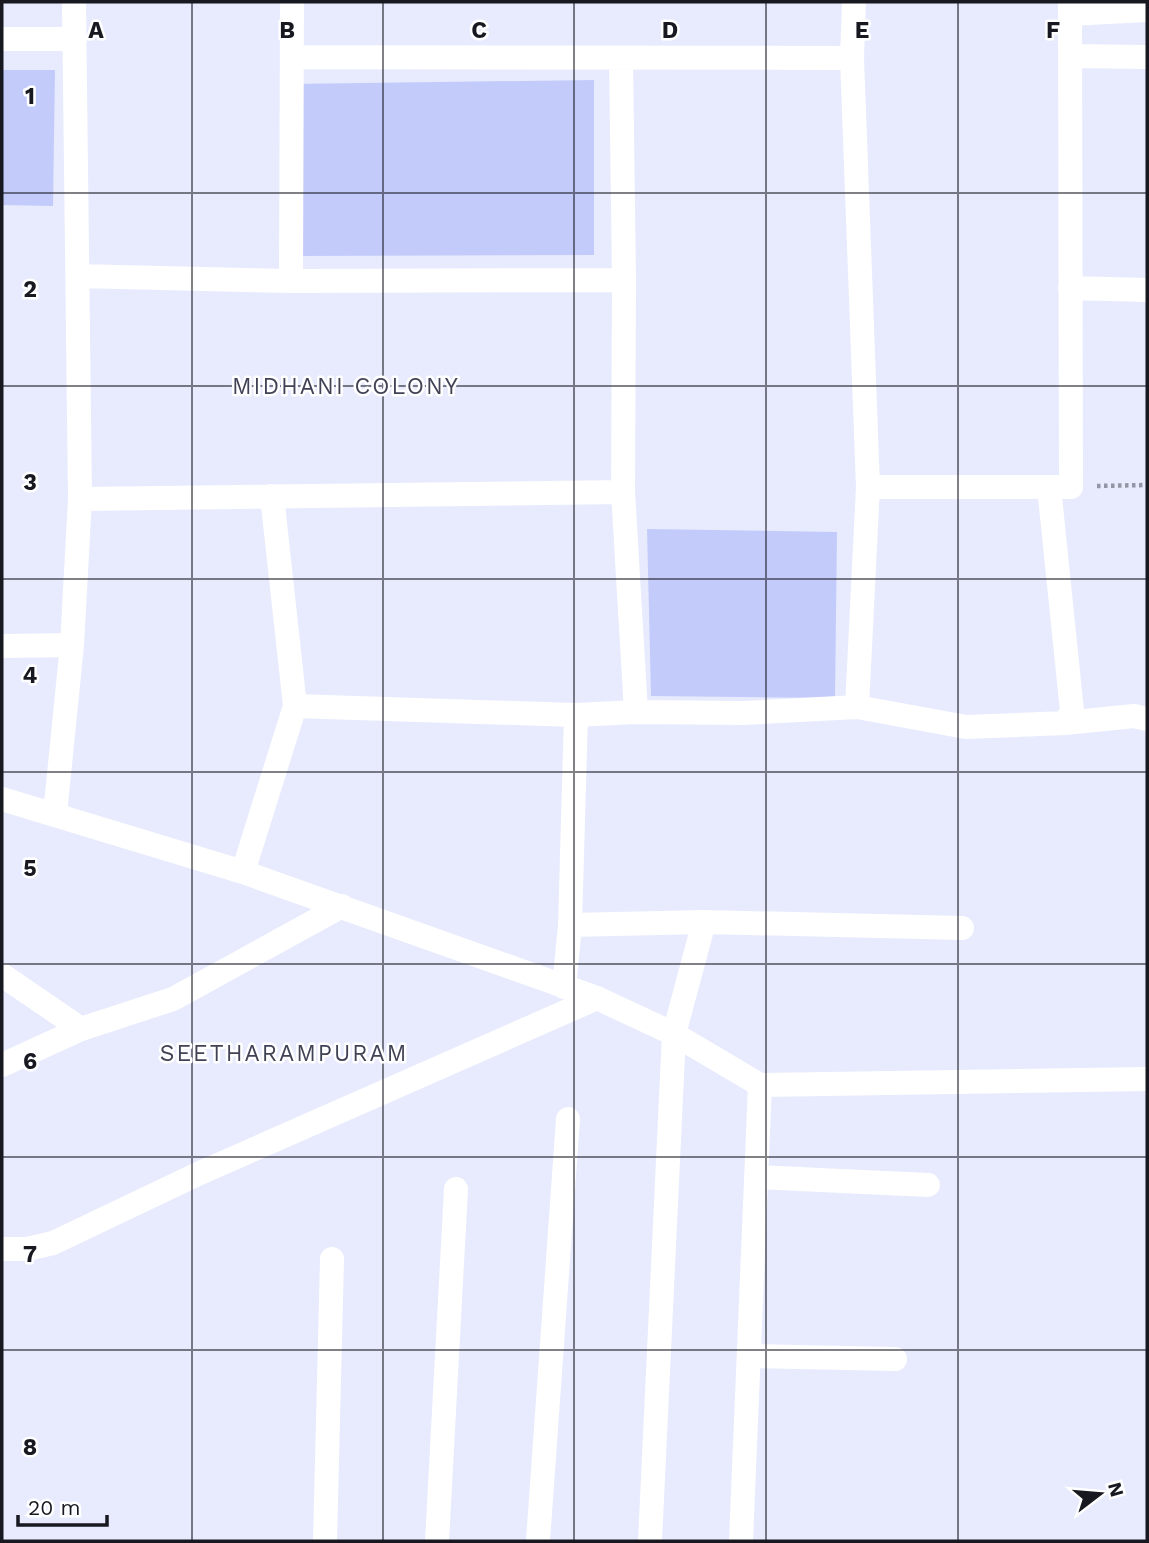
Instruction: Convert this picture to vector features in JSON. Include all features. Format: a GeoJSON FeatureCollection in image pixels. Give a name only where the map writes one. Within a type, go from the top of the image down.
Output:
{"type":"FeatureCollection","features":[{"type":"Feature","properties":{"kind":"street"},"geometry":{"type":"LineString","coordinates":[[55,814],[72,645],[80,499],[74,2]]}},
{"type":"Feature","properties":{"kind":"street"},"geometry":{"type":"LineString","coordinates":[[291,281],[292,2]]}},
{"type":"Feature","properties":{"kind":"street"},"geometry":{"type":"LineString","coordinates":[[854,2],[852,58],[868,487],[857,707]]}},
{"type":"Feature","properties":{"kind":"street"},"geometry":{"type":"LineString","coordinates":[[1065,723],[1072,711],[1060,487],[1070,288],[1070,8],[1147,10]]}},
{"type":"Feature","properties":{"kind":"street"},"geometry":{"type":"LineString","coordinates":[[2,39],[75,39]]}},
{"type":"Feature","properties":{"kind":"street"},"geometry":{"type":"LineString","coordinates":[[1070,56],[1147,57]]}},
{"type":"Feature","properties":{"kind":"street"},"geometry":{"type":"LineString","coordinates":[[293,57],[852,58]]}},
{"type":"Feature","properties":{"kind":"street"},"geometry":{"type":"LineString","coordinates":[[621,58],[623,492],[636,712]]}},
{"type":"Feature","properties":{"kind":"street"},"geometry":{"type":"LineString","coordinates":[[78,276],[291,281],[624,280]]}},
{"type":"Feature","properties":{"kind":"street"},"geometry":{"type":"LineString","coordinates":[[1070,288],[1147,290]]}},
{"type":"Feature","properties":{"kind":"street"},"geometry":{"type":"LineString","coordinates":[[868,487],[1060,487]]}},
{"type":"Feature","properties":{"kind":"street"},"geometry":{"type":"LineString","coordinates":[[80,499],[623,492]]}},
{"type":"Feature","properties":{"kind":"street"},"geometry":{"type":"LineString","coordinates":[[243,872],[295,706],[272,496]]}},
{"type":"Feature","properties":{"kind":"street"},"geometry":{"type":"LineString","coordinates":[[2,646],[72,645]]}},
{"type":"Feature","properties":{"kind":"street"},"geometry":{"type":"LineString","coordinates":[[295,706],[576,715],[636,712],[744,713],[857,707],[966,727],[1065,723],[1134,716],[1147,719]]}},
{"type":"Feature","properties":{"kind":"street"},"geometry":{"type":"LineString","coordinates":[[564,987],[570,925],[576,715]]}},
{"type":"Feature","properties":{"kind":"street"},"geometry":{"type":"LineString","coordinates":[[2,799],[243,872],[597,998],[674,1034],[760,1085],[1147,1079]]}},
{"type":"Feature","properties":{"kind":"street"},"geometry":{"type":"LineString","coordinates":[[2,1065],[81,1029],[173,999],[342,906]]}},
{"type":"Feature","properties":{"kind":"street"},"geometry":{"type":"LineString","coordinates":[[570,925],[704,922],[962,928]]}},
{"type":"Feature","properties":{"kind":"street"},"geometry":{"type":"LineString","coordinates":[[650,1541],[674,1034],[704,922]]}},
{"type":"Feature","properties":{"kind":"street"},"geometry":{"type":"LineString","coordinates":[[2,975],[81,1029]]}},
{"type":"Feature","properties":{"kind":"street"},"geometry":{"type":"LineString","coordinates":[[2,1248],[27,1248],[53,1243],[200,1172],[597,998]]}},
{"type":"Feature","properties":{"kind":"street"},"geometry":{"type":"LineString","coordinates":[[741,1541],[760,1085]]}},
{"type":"Feature","properties":{"kind":"street"},"geometry":{"type":"LineString","coordinates":[[538,1541],[568,1119]]}},
{"type":"Feature","properties":{"kind":"street"},"geometry":{"type":"LineString","coordinates":[[756,1177],[928,1185]]}},
{"type":"Feature","properties":{"kind":"street"},"geometry":{"type":"LineString","coordinates":[[437,1541],[456,1189]]}},
{"type":"Feature","properties":{"kind":"street"},"geometry":{"type":"LineString","coordinates":[[325,1541],[332,1259]]}},
{"type":"Feature","properties":{"kind":"street"},"geometry":{"type":"LineString","coordinates":[[750,1356],[895,1359]]}},
{"type":"Feature","properties":{"kind":"path"},"geometry":{"type":"LineString","coordinates":[[1060,487],[1147,485]]}},
{"type":"Feature","properties":{"kind":"shaded area"},"geometry":{"type":"Polygon","coordinates":[[[2,70],[55,70],[53,206],[2,205],[2,70]]]}},
{"type":"Feature","properties":{"kind":"shaded area"},"geometry":{"type":"Polygon","coordinates":[[[594,80],[594,255],[292,256],[290,84],[594,80]]]}},
{"type":"Feature","properties":{"kind":"shaded area"},"geometry":{"type":"Polygon","coordinates":[[[647,529],[837,532],[835,698],[651,696],[647,529]]]}},
{"type":"Feature","properties":{"kind":"district","name":"MIDHANI COLONY"},"geometry":{"type":"Point","coordinates":[346,386]}},
{"type":"Feature","properties":{"kind":"district","name":"SEETHARAMPURAM"},"geometry":{"type":"Point","coordinates":[284,1053]}}]}
